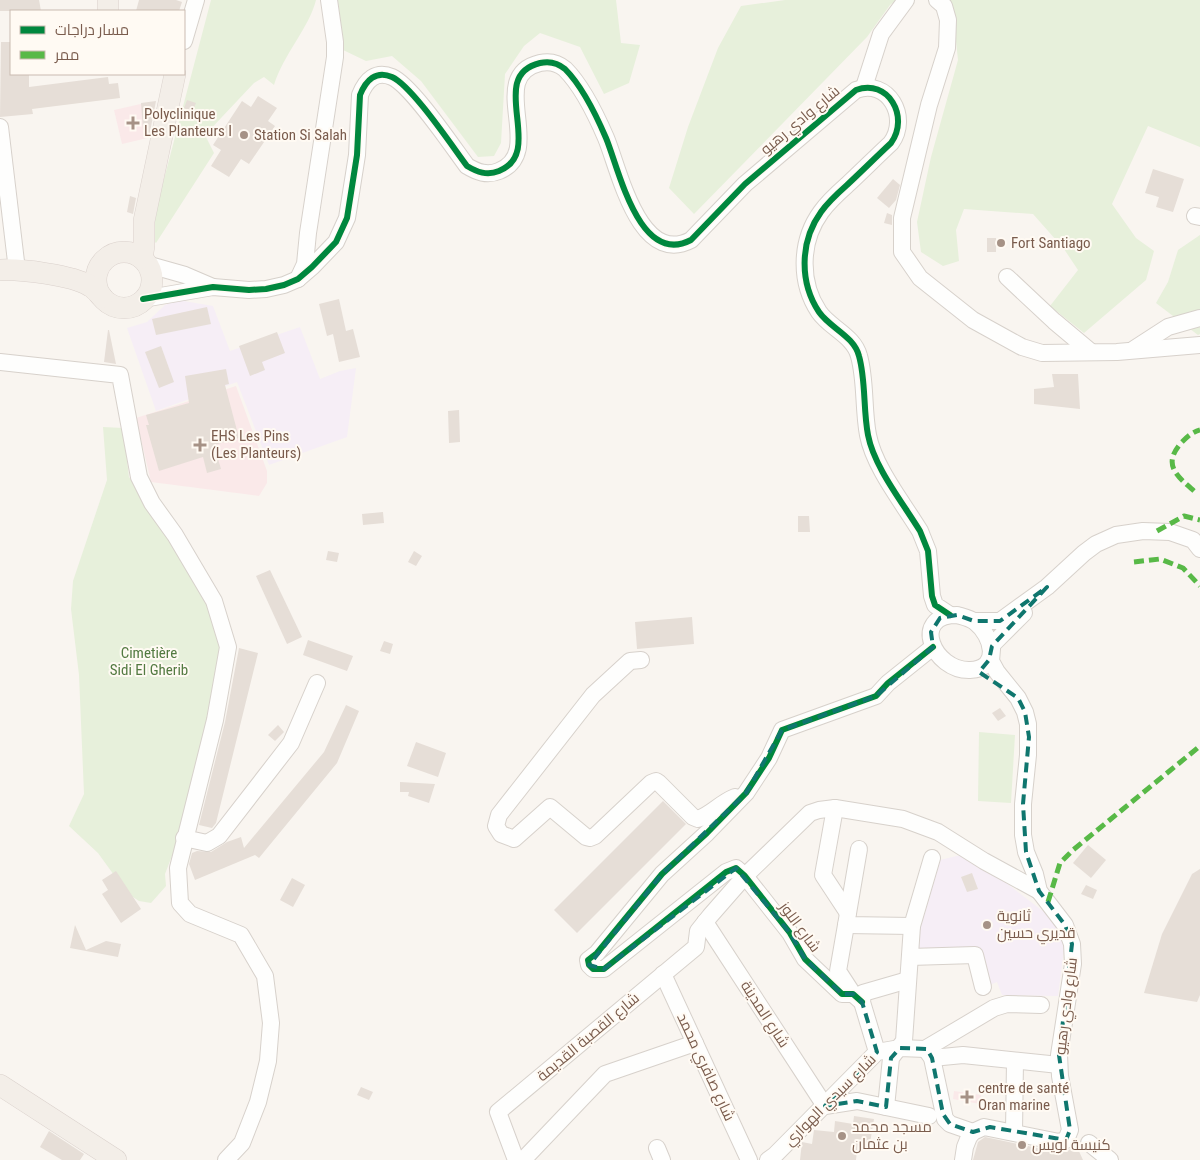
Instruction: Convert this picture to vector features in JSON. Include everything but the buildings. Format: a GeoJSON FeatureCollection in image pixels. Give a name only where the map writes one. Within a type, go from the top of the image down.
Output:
{"type":"FeatureCollection","features":[{"type":"Feature","properties":{"kind":"main road"},"geometry":{"type":"LineString","coordinates":[[9,270],[56,275],[90,286],[109,303],[117,307],[136,305],[144,299],[151,286],[152,278],[144,261],[144,221],[176,75]]}},
{"type":"Feature","properties":{"kind":"main road"},"geometry":{"type":"LineString","coordinates":[[102,297],[96,281],[100,265],[113,255],[144,221]]}},
{"type":"Feature","properties":{"kind":"main road"},"geometry":{"type":"LineString","coordinates":[[56,275],[86,268],[113,255],[128,252],[144,261]]}},
{"type":"Feature","properties":{"kind":"main road"},"geometry":{"type":"LineString","coordinates":[[0,1085],[116,1160]]}},
{"type":"Feature","properties":{"kind":"street"},"geometry":{"type":"LineString","coordinates":[[185,38],[196,0]]}},
{"type":"Feature","properties":{"kind":"street"},"geometry":{"type":"LineString","coordinates":[[144,299],[213,287],[249,290],[266,289],[284,285],[298,279],[305,264],[334,57],[335,42],[329,0]]}},
{"type":"Feature","properties":{"kind":"street"},"geometry":{"type":"LineString","coordinates":[[906,0],[881,34],[864,87],[878,89],[891,100],[899,116],[897,133],[891,143],[820,212],[810,231],[804,262],[810,293],[819,312],[852,342],[858,351],[861,362],[870,443],[881,468],[920,531],[926,546],[931,591],[935,605],[950,615]]}},
{"type":"Feature","properties":{"kind":"street"},"geometry":{"type":"LineString","coordinates":[[937,0],[944,6],[948,20],[947,48],[929,105],[902,218],[902,252],[920,278],[973,320],[1022,347],[1042,353],[1132,351],[1200,345]]}},
{"type":"Feature","properties":{"kind":"street","name":"شارع وادي رهيو"},"geometry":{"type":"LineString","coordinates":[[298,279],[336,242],[347,218],[358,154],[360,95],[363,87],[370,79],[377,75],[384,75],[401,82],[467,166],[475,171],[492,173],[501,171],[514,160],[518,151],[519,130],[515,91],[518,80],[531,66],[549,62],[558,64],[565,69],[596,118],[606,138],[628,199],[641,223],[655,237],[666,244],[684,244],[691,240],[746,184],[788,146],[852,93],[864,87]]}},
{"type":"Feature","properties":{"kind":"street"},"geometry":{"type":"LineString","coordinates":[[0,127],[9,270]]}},
{"type":"Feature","properties":{"kind":"street"},"geometry":{"type":"LineString","coordinates":[[144,261],[213,287]]}},
{"type":"Feature","properties":{"kind":"street"},"geometry":{"type":"LineString","coordinates":[[1007,277],[1054,321],[1091,352]]}},
{"type":"Feature","properties":{"kind":"street"},"geometry":{"type":"LineString","coordinates":[[1132,351],[1168,327],[1200,318]]}},
{"type":"Feature","properties":{"kind":"street"},"geometry":{"type":"LineString","coordinates":[[0,362],[120,375],[138,477],[152,503],[175,535],[214,601],[228,647],[215,720],[178,868],[180,903],[190,914],[240,935],[265,976],[270,1023],[268,1061],[258,1102],[242,1143],[226,1160]]}},
{"type":"Feature","properties":{"kind":"street"},"geometry":{"type":"LineString","coordinates":[[910,515],[922,549],[926,613],[932,639],[941,659],[953,667],[975,670],[992,678],[1018,698]]}},
{"type":"Feature","properties":{"kind":"street"},"geometry":{"type":"LineString","coordinates":[[974,621],[1000,621],[1047,587],[1096,544],[1116,536],[1143,531],[1170,532],[1192,540],[1200,549]]}},
{"type":"Feature","properties":{"kind":"street"},"geometry":{"type":"LineString","coordinates":[[991,648],[1047,587]]}},
{"type":"Feature","properties":{"kind":"street"},"geometry":{"type":"LineString","coordinates":[[746,876],[736,868],[726,872],[604,969],[593,969],[589,965],[588,960],[597,953],[662,874],[707,833],[746,793],[769,758],[782,730],[876,696],[932,639],[935,622],[944,616],[965,617],[974,621],[986,634],[991,648],[989,660],[975,670]]}},
{"type":"Feature","properties":{"kind":"street","name":"شارع وادي رهيو"},"geometry":{"type":"LineString","coordinates":[[991,648],[991,661],[997,672],[1018,698],[1025,712],[1028,737],[1023,804],[1023,835],[1026,852],[1035,874],[1039,891],[1065,925],[1073,949],[1059,1046],[1059,1065],[1070,1130],[1066,1140],[1059,1142],[1014,1132]]}},
{"type":"Feature","properties":{"kind":"street"},"geometry":{"type":"LineString","coordinates":[[641,660],[630,661],[593,695],[499,815],[496,826],[500,834],[514,839],[550,807],[586,837],[590,838],[595,836],[652,783],[656,782],[693,817],[698,819],[706,816],[724,801],[746,793]]}},
{"type":"Feature","properties":{"kind":"street"},"geometry":{"type":"LineString","coordinates":[[184,838],[207,843],[218,836],[291,744],[317,683]]}},
{"type":"Feature","properties":{"kind":"street"},"geometry":{"type":"LineString","coordinates":[[835,808],[823,875],[847,919]]}},
{"type":"Feature","properties":{"kind":"street"},"geometry":{"type":"LineString","coordinates":[[705,922],[746,876],[810,814],[819,810],[835,808],[903,819],[938,832],[984,861],[1039,891]]}},
{"type":"Feature","properties":{"kind":"street"},"geometry":{"type":"LineString","coordinates":[[859,849],[838,971],[857,998],[877,1052]]}},
{"type":"Feature","properties":{"kind":"street"},"geometry":{"type":"LineString","coordinates":[[886,1107],[891,1058],[904,1041],[912,926],[932,858]]}},
{"type":"Feature","properties":{"kind":"street","name":"شارع اللوز"},"geometry":{"type":"LineString","coordinates":[[746,876],[790,933],[805,959],[842,994],[857,998]]}},
{"type":"Feature","properties":{"kind":"street"},"geometry":{"type":"LineString","coordinates":[[847,919],[912,926]]}},
{"type":"Feature","properties":{"kind":"street","name":"شارع القصبة القديمة"},"geometry":{"type":"LineString","coordinates":[[516,1160],[498,1112],[696,947],[698,931],[705,922]]}},
{"type":"Feature","properties":{"kind":"street","name":"شارع المدينة"},"geometry":{"type":"LineString","coordinates":[[705,922],[825,1106]]}},
{"type":"Feature","properties":{"kind":"street"},"geometry":{"type":"LineString","coordinates":[[910,957],[974,955],[983,987]]}},
{"type":"Feature","properties":{"kind":"street","name":"شارع صافري محمد"},"geometry":{"type":"LineString","coordinates":[[664,974],[749,1160]]}},
{"type":"Feature","properties":{"kind":"street"},"geometry":{"type":"LineString","coordinates":[[857,998],[863,993],[908,980]]}},
{"type":"Feature","properties":{"kind":"street"},"geometry":{"type":"LineString","coordinates":[[973,1132],[950,1124],[944,1118],[929,1054],[994,1008],[1007,1004],[1041,1005]]}},
{"type":"Feature","properties":{"kind":"street"},"geometry":{"type":"LineString","coordinates":[[523,1160],[604,1074],[695,1043]]}},
{"type":"Feature","properties":{"kind":"street","name":"شارع سيدي الهواري"},"geometry":{"type":"LineString","coordinates":[[768,1160],[825,1106],[830,1098],[877,1052],[900,1048],[929,1054],[963,1055],[1059,1065]]}},
{"type":"Feature","properties":{"kind":"street"},"geometry":{"type":"LineString","coordinates":[[963,1160],[966,1142],[973,1132],[984,1127],[1014,1132],[1015,1061]]}},
{"type":"Feature","properties":{"kind":"street"},"geometry":{"type":"LineString","coordinates":[[825,1106],[857,1101],[929,1116]]}},
{"type":"Feature","properties":{"kind":"street"},"geometry":{"type":"LineString","coordinates":[[1089,1143],[1110,1160]]}},
{"type":"Feature","properties":{"kind":"highlighted area"},"geometry":{"type":"Polygon","coordinates":[[[1047,587],[992,646],[989,660],[979,672],[1018,698],[1025,712],[1029,737],[1023,804],[1026,852],[1039,891],[1065,925],[1072,944],[1059,1055],[1070,1130],[1066,1140],[990,1127],[973,1132],[950,1124],[943,1114],[932,1058],[927,1049],[900,1048],[891,1058],[886,1107],[857,1101],[825,1106],[877,1052],[862,1002],[853,994],[842,994],[805,959],[790,933],[736,868],[604,969],[589,965],[662,874],[746,793],[782,730],[876,696],[933,647],[931,632],[940,618],[957,615],[974,621],[1000,621],[1047,587]]]}},
{"type":"Feature","properties":{"kind":"shaded area","name":"Polyclinique Les Planteurs I"},"geometry":{"type":"Polygon","coordinates":[[[145,103],[152,137],[122,144],[114,110],[145,103]]]}},
{"type":"Feature","properties":{"kind":"shaded area"},"geometry":{"type":"Polygon","coordinates":[[[178,300],[213,306],[230,351],[300,327],[320,379],[340,371],[356,368],[347,437],[269,465],[237,382],[156,411],[127,328],[147,322],[165,305],[178,300]]]}},
{"type":"Feature","properties":{"kind":"shaded area","name":"EHS Les Pins (Les Planteurs)"},"geometry":{"type":"Polygon","coordinates":[[[236,386],[267,471],[267,483],[259,496],[151,482],[136,418],[236,386]]]}},
{"type":"Feature","properties":{"kind":"shaded area","name":"ثانوية قديري حسين"},"geometry":{"type":"Polygon","coordinates":[[[965,854],[988,869],[1052,918],[1065,941],[1058,996],[1002,995],[997,982],[987,986],[977,950],[916,953],[916,931],[940,860],[965,854]]]}},
{"type":"Feature","properties":{"kind":"shaded area","name":"centre de santé Oran marine"},"geometry":{"type":"Polygon","coordinates":[[[954,1091],[981,1095],[980,1104],[953,1099],[954,1091]]]}},
{"type":"Feature","properties":{"kind":"green space"},"geometry":{"type":"Polygon","coordinates":[[[211,0],[316,0],[308,21],[283,63],[274,85],[264,77],[254,83],[205,135],[214,153],[156,243],[149,236],[211,0]]]}},
{"type":"Feature","properties":{"kind":"green space"},"geometry":{"type":"Polygon","coordinates":[[[338,0],[616,0],[621,43],[640,45],[629,83],[604,94],[580,47],[540,33],[524,46],[505,74],[501,143],[494,156],[478,157],[421,81],[392,56],[366,61],[341,49],[338,0]]]}},
{"type":"Feature","properties":{"kind":"green space"},"geometry":{"type":"Polygon","coordinates":[[[785,0],[896,0],[890,5],[867,37],[694,214],[669,188],[688,127],[718,48],[741,6],[785,0]]]}},
{"type":"Feature","properties":{"kind":"green space"},"geometry":{"type":"Polygon","coordinates":[[[946,0],[1200,0],[1200,147],[1148,126],[1112,204],[1136,238],[1154,251],[1146,280],[1084,333],[1050,306],[1078,270],[1064,249],[1033,214],[964,209],[956,230],[959,261],[943,266],[921,252],[917,222],[931,157],[958,60],[952,5],[946,0]]]}},
{"type":"Feature","properties":{"kind":"green space"},"geometry":{"type":"Polygon","coordinates":[[[1200,235],[1200,334],[1198,335],[1156,303],[1168,282],[1178,250],[1200,235]]]}},
{"type":"Feature","properties":{"kind":"green space","name":"Cimetière Sidi El Gherib"},"geometry":{"type":"Polygon","coordinates":[[[103,427],[123,428],[129,477],[179,548],[206,602],[217,635],[222,659],[183,827],[165,874],[166,886],[151,903],[139,901],[127,893],[98,853],[69,826],[84,794],[79,675],[71,609],[73,581],[107,480],[103,427]]]}},
{"type":"Feature","properties":{"kind":"green space"},"geometry":{"type":"Polygon","coordinates":[[[979,732],[1015,735],[1011,803],[978,801],[979,732]]]}},
{"type":"Feature","properties":{"kind":"marked path"},"geometry":{"type":"LineString","coordinates":[[1194,491],[1177,475],[1172,464],[1175,451],[1181,443],[1192,433],[1200,430]]}},
{"type":"Feature","properties":{"kind":"marked path"},"geometry":{"type":"LineString","coordinates":[[1157,531],[1184,516],[1200,520]]}},
{"type":"Feature","properties":{"kind":"marked path"},"geometry":{"type":"LineString","coordinates":[[1134,562],[1160,559],[1183,568],[1200,586]]}},
{"type":"Feature","properties":{"kind":"marked path"},"geometry":{"type":"LineString","coordinates":[[1048,902],[1060,863],[1073,850],[1200,746]]}},
{"type":"Feature","properties":{"kind":"cycle path"},"geometry":{"type":"LineString","coordinates":[[143,299],[213,287],[249,290],[266,289],[284,285],[298,279],[312,267],[336,242],[347,218],[357,155],[360,95],[365,85],[376,76],[386,75],[400,83],[421,104],[467,166],[478,172],[490,173],[499,171],[512,161],[518,148],[517,83],[524,71],[543,62],[559,65],[565,69],[583,92],[593,111],[606,138],[634,211],[645,228],[658,240],[673,245],[691,240],[745,184],[856,90],[867,88],[878,90],[893,102],[898,122],[896,133],[891,143],[833,198],[821,212],[809,236],[806,248],[805,275],[812,300],[819,312],[852,343],[859,356],[864,385],[866,425],[871,447],[876,460],[920,531],[928,551],[932,596],[935,605],[950,615]]}},
{"type":"Feature","properties":{"kind":"cycle path"},"geometry":{"type":"LineString","coordinates":[[862,1002],[853,994],[842,994],[805,959],[790,933],[745,876],[736,868],[726,872],[604,969],[593,969],[589,965],[588,960],[597,953],[662,874],[707,833],[746,793],[769,758],[782,730],[876,696],[888,683],[933,647]]}},
{"type":"Feature","properties":{"kind":"place","name":"Polyclinique Les Planteurs I"},"geometry":{"type":"Point","coordinates":[133,123]}},
{"type":"Feature","properties":{"kind":"place","name":"Station Si Salah"},"geometry":{"type":"Point","coordinates":[244,135]}},
{"type":"Feature","properties":{"kind":"place","name":"Fort Santiago"},"geometry":{"type":"Point","coordinates":[1001,243]}},
{"type":"Feature","properties":{"kind":"place","name":"EHS Les Pins (Les Planteurs)"},"geometry":{"type":"Point","coordinates":[200,445]}},
{"type":"Feature","properties":{"kind":"place","name":"ثانوية قديري حسين"},"geometry":{"type":"Point","coordinates":[987,925]}},
{"type":"Feature","properties":{"kind":"place","name":"centre de santé Oran marine"},"geometry":{"type":"Point","coordinates":[967,1097]}},
{"type":"Feature","properties":{"kind":"place","name":"مسجد محمد بن عثمان"},"geometry":{"type":"Point","coordinates":[842,1136]}},
{"type":"Feature","properties":{"kind":"place","name":"كنيسة لويس"},"geometry":{"type":"Point","coordinates":[1022,1145]}}]}
